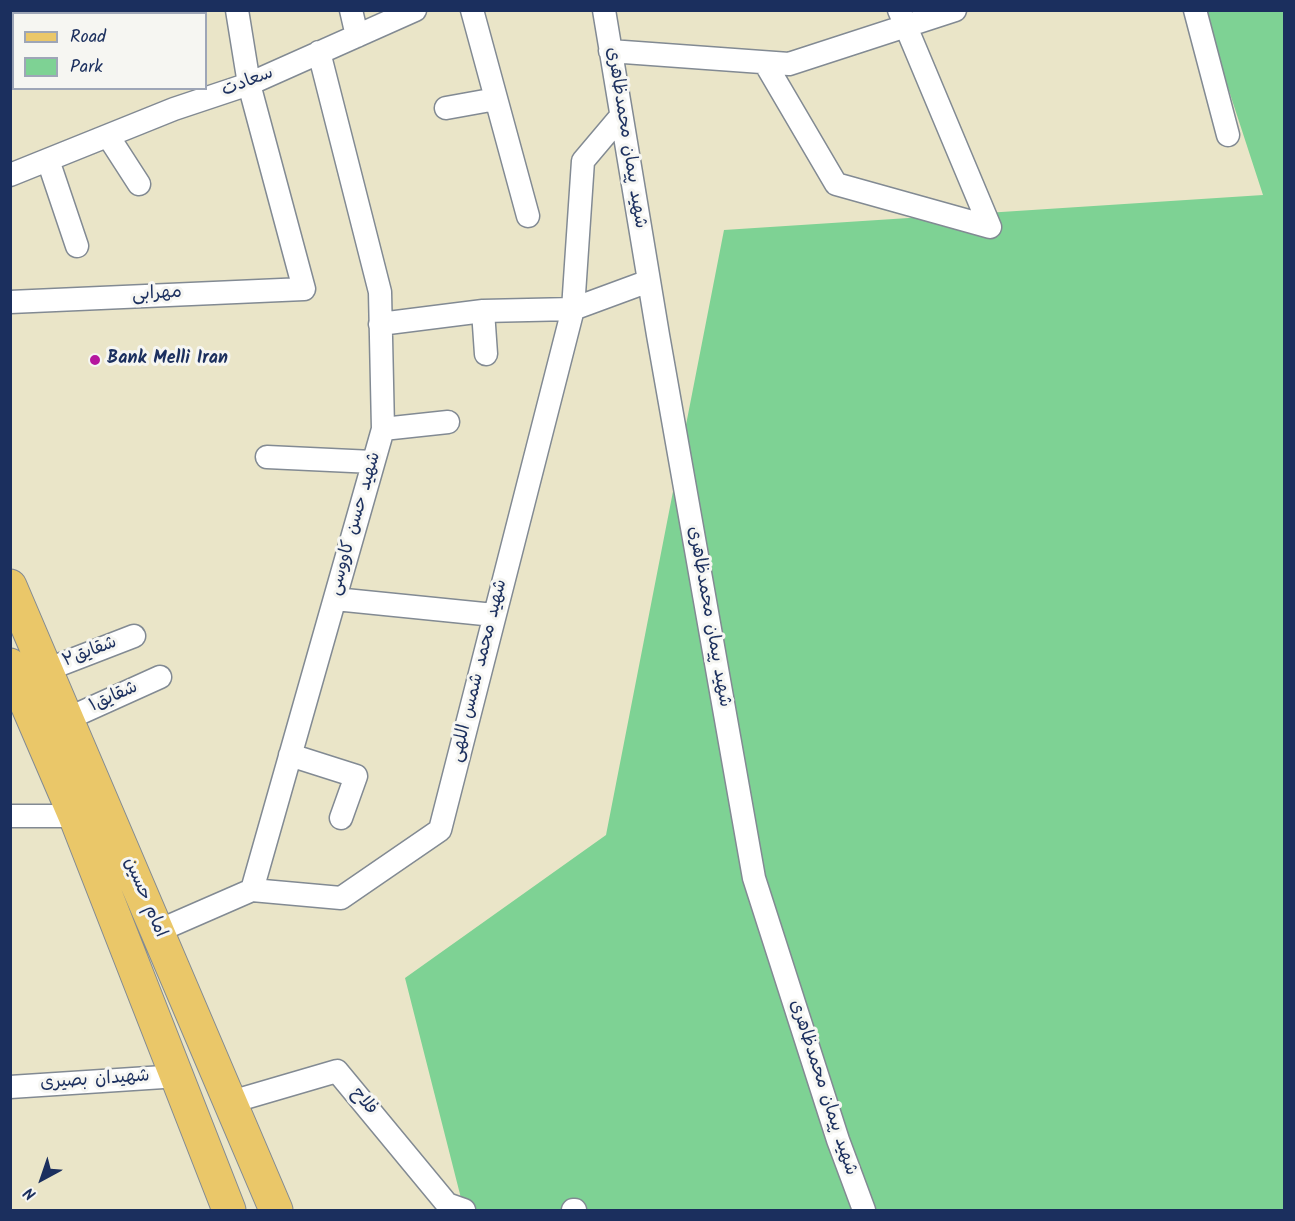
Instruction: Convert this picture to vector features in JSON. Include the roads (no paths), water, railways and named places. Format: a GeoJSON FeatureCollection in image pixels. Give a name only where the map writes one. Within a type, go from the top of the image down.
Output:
{"type":"FeatureCollection","features":[{"type":"Feature","properties":{"kind":"main road","name":"امام حسین"},"geometry":{"type":"LineString","coordinates":[[10,586],[276,1210]]}},
{"type":"Feature","properties":{"kind":"main road","name":"امام حسین"},"geometry":{"type":"LineString","coordinates":[[10,664],[75,816],[179,1076],[229,1210]]}},
{"type":"Feature","properties":{"kind":"street"},"geometry":{"type":"LineString","coordinates":[[237,10],[249,84]]}},
{"type":"Feature","properties":{"kind":"street"},"geometry":{"type":"LineString","coordinates":[[351,10],[357,36]]}},
{"type":"Feature","properties":{"kind":"street","name":"سعادت"},"geometry":{"type":"LineString","coordinates":[[10,175],[108,136],[175,99],[249,84],[415,10]]}},
{"type":"Feature","properties":{"kind":"street"},"geometry":{"type":"LineString","coordinates":[[472,10],[528,216]]}},
{"type":"Feature","properties":{"kind":"street","name":"شهید پیمان محمدظاهری"},"geometry":{"type":"LineString","coordinates":[[604,10],[649,282],[754,878],[838,1140],[864,1210]]}},
{"type":"Feature","properties":{"kind":"street"},"geometry":{"type":"LineString","coordinates":[[610,51],[789,64],[902,19],[955,10]]}},
{"type":"Feature","properties":{"kind":"street"},"geometry":{"type":"LineString","coordinates":[[1195,10],[1228,135]]}},
{"type":"Feature","properties":{"kind":"street"},"geometry":{"type":"LineString","coordinates":[[765,63],[836,184],[990,227],[902,19]]}},
{"type":"Feature","properties":{"kind":"street","name":"شهید حسن کاووسی"},"geometry":{"type":"LineString","coordinates":[[252,890],[383,429],[380,292],[319,52]]}},
{"type":"Feature","properties":{"kind":"street","name":"مهرابی"},"geometry":{"type":"LineString","coordinates":[[10,302],[304,289],[249,84]]}},
{"type":"Feature","properties":{"kind":"street"},"geometry":{"type":"LineString","coordinates":[[446,108],[496,99]]}},
{"type":"Feature","properties":{"kind":"street","name":"شهید محمد شمس اللهی"},"geometry":{"type":"LineString","coordinates":[[252,890],[341,898],[440,830],[573,309],[583,161],[621,116]]}},
{"type":"Feature","properties":{"kind":"street"},"geometry":{"type":"LineString","coordinates":[[108,136],[140,184]]}},
{"type":"Feature","properties":{"kind":"street"},"geometry":{"type":"LineString","coordinates":[[48,160],[76,246]]}},
{"type":"Feature","properties":{"kind":"street"},"geometry":{"type":"LineString","coordinates":[[380,324],[483,311],[573,309],[649,282]]}},
{"type":"Feature","properties":{"kind":"street"},"geometry":{"type":"LineString","coordinates":[[483,311],[486,354]]}},
{"type":"Feature","properties":{"kind":"street"},"geometry":{"type":"LineString","coordinates":[[383,429],[448,422]]}},
{"type":"Feature","properties":{"kind":"street"},"geometry":{"type":"LineString","coordinates":[[267,457],[373,462]]}},
{"type":"Feature","properties":{"kind":"street"},"geometry":{"type":"LineString","coordinates":[[335,599],[494,615]]}},
{"type":"Feature","properties":{"kind":"street","name":"شقایق۲"},"geometry":{"type":"LineString","coordinates":[[46,670],[134,636]]}},
{"type":"Feature","properties":{"kind":"street","name":"شقایق۱"},"geometry":{"type":"LineString","coordinates":[[67,719],[160,677]]}},
{"type":"Feature","properties":{"kind":"street"},"geometry":{"type":"LineString","coordinates":[[290,755],[356,776],[341,818]]}},
{"type":"Feature","properties":{"kind":"street"},"geometry":{"type":"LineString","coordinates":[[10,816],[75,816]]}},
{"type":"Feature","properties":{"kind":"street"},"geometry":{"type":"LineString","coordinates":[[158,931],[252,890]]}},
{"type":"Feature","properties":{"kind":"street","name":"فلاح"},"geometry":{"type":"LineString","coordinates":[[231,1102],[337,1071],[447,1204],[464,1210]]}},
{"type":"Feature","properties":{"kind":"street","name":"شهیدان بصیری"},"geometry":{"type":"LineString","coordinates":[[10,1086],[179,1076]]}},
{"type":"Feature","properties":{"kind":"place","name":"Bank Melli Iran"},"geometry":{"type":"Point","coordinates":[95,360]}}]}
